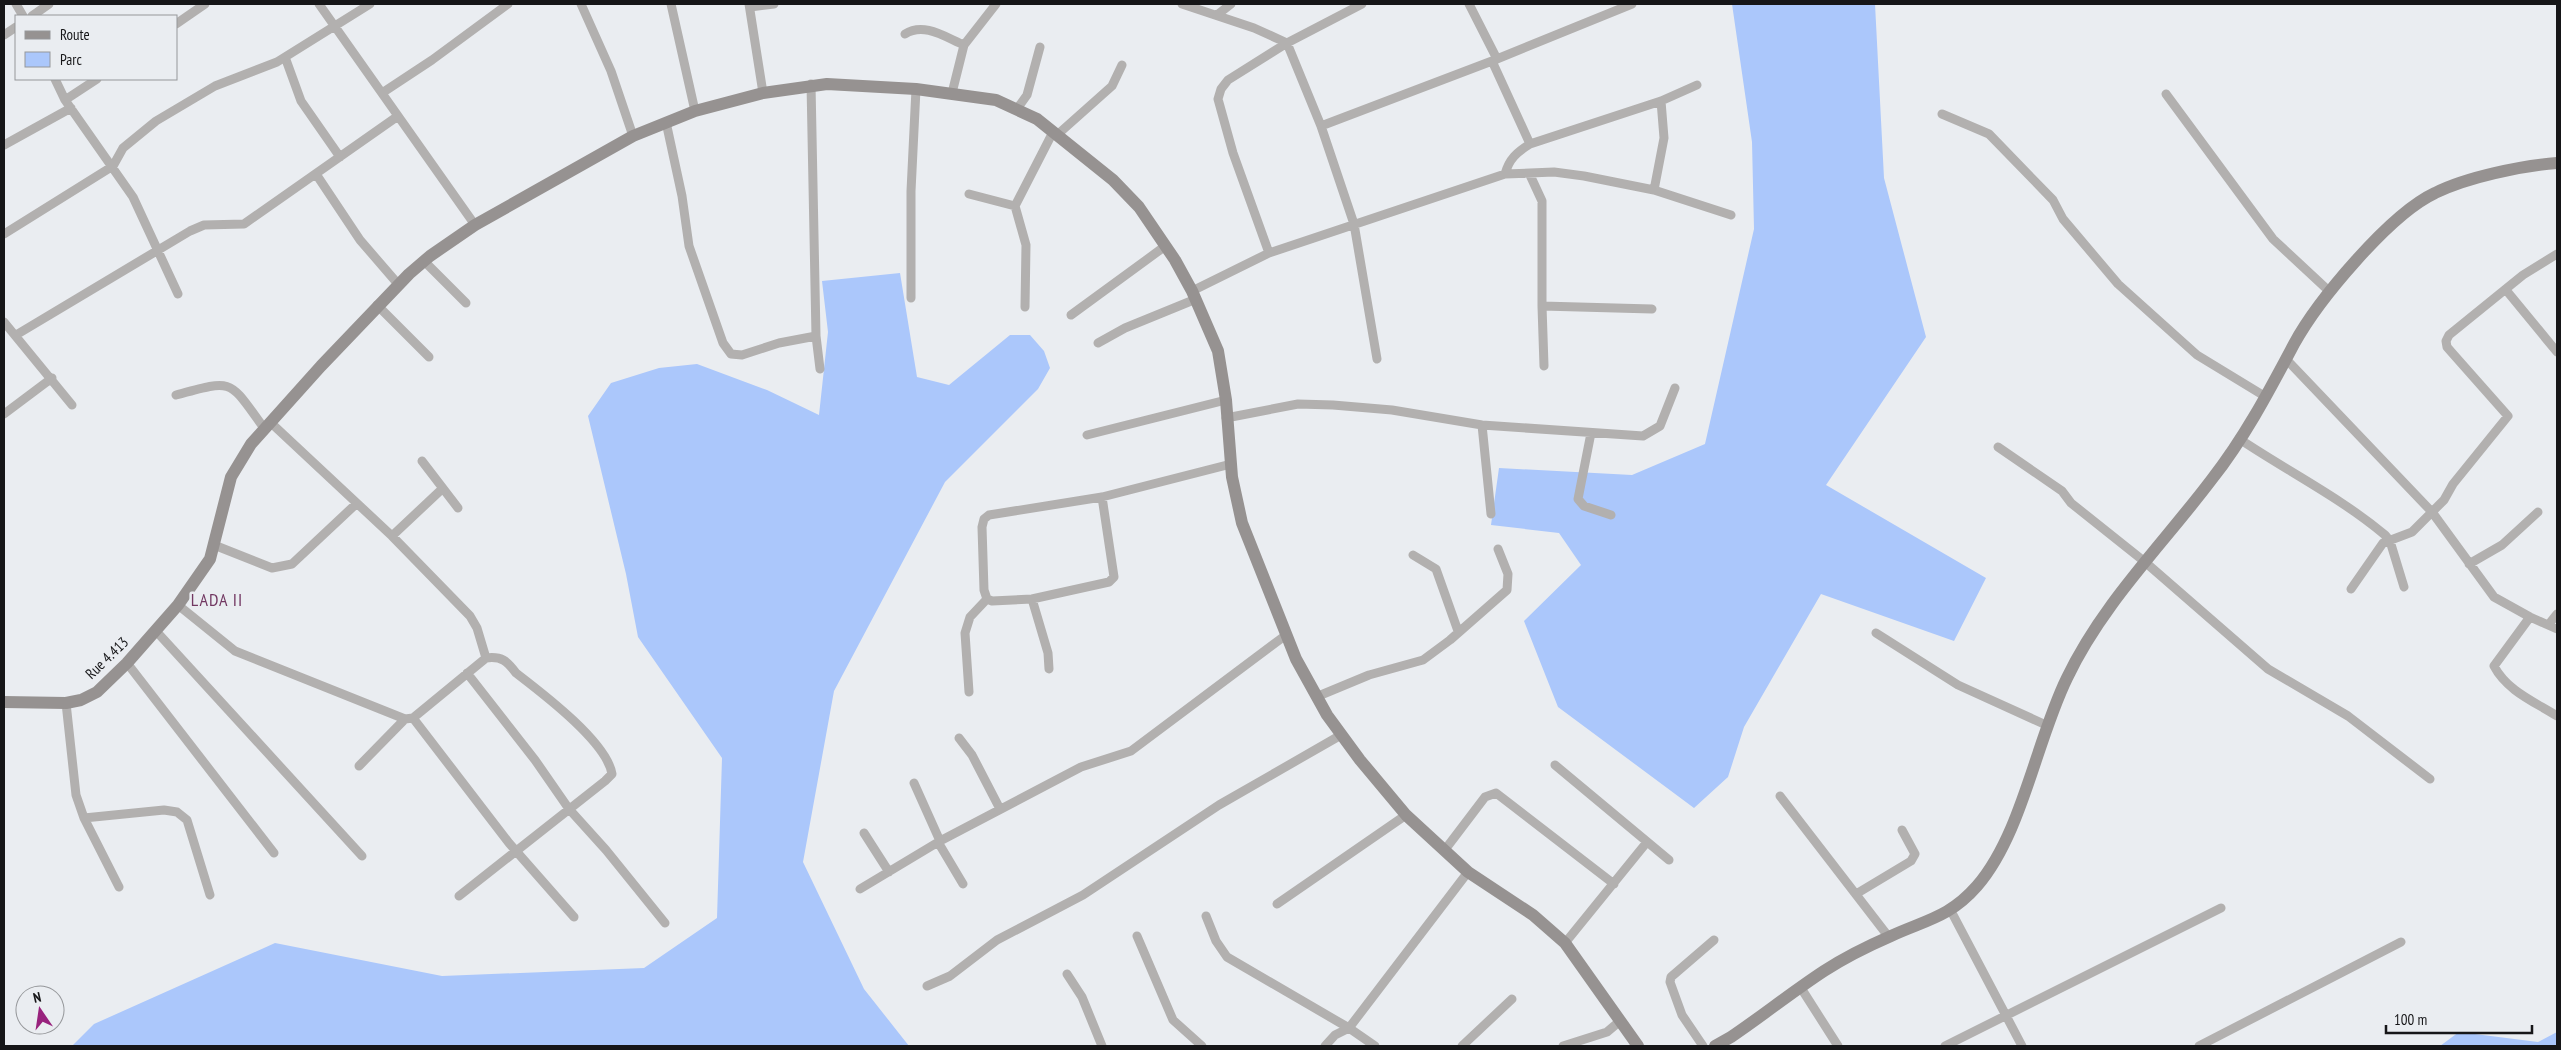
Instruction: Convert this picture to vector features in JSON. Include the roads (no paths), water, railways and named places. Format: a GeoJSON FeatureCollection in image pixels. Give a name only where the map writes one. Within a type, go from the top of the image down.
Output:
{"type":"FeatureCollection","features":[{"type":"Feature","properties":{"kind":"street"},"geometry":{"type":"LineString","coordinates":[[16,4],[22,15]]}},
{"type":"Feature","properties":{"kind":"street"},"geometry":{"type":"LineString","coordinates":[[33,15],[49,4]]}},
{"type":"Feature","properties":{"kind":"street"},"geometry":{"type":"LineString","coordinates":[[178,23],[206,4]]}},
{"type":"Feature","properties":{"kind":"street"},"geometry":{"type":"LineString","coordinates":[[319,4],[475,225]]}},
{"type":"Feature","properties":{"kind":"street"},"geometry":{"type":"LineString","coordinates":[[4,234],[113,166],[123,148],[156,121],[215,86],[284,57],[370,4]]}},
{"type":"Feature","properties":{"kind":"street"},"geometry":{"type":"LineString","coordinates":[[382,93],[432,60],[508,4]]}},
{"type":"Feature","properties":{"kind":"street"},"geometry":{"type":"LineString","coordinates":[[581,4],[611,72],[633,136]]}},
{"type":"Feature","properties":{"kind":"street"},"geometry":{"type":"LineString","coordinates":[[671,4],[695,111]]}},
{"type":"Feature","properties":{"kind":"street"},"geometry":{"type":"LineString","coordinates":[[762,93],[749,6],[774,4]]}},
{"type":"Feature","properties":{"kind":"street"},"geometry":{"type":"LineString","coordinates":[[952,93],[964,45],[996,4]]}},
{"type":"Feature","properties":{"kind":"street"},"geometry":{"type":"LineString","coordinates":[[1182,4],[1217,14],[1287,43],[1321,126],[1354,224],[1377,359]]}},
{"type":"Feature","properties":{"kind":"street"},"geometry":{"type":"LineString","coordinates":[[1217,14],[1231,4]]}},
{"type":"Feature","properties":{"kind":"street"},"geometry":{"type":"LineString","coordinates":[[1268,253],[1233,153],[1218,99],[1228,80],[1287,43],[1362,4]]}},
{"type":"Feature","properties":{"kind":"street"},"geometry":{"type":"LineString","coordinates":[[1470,4],[1530,144]]}},
{"type":"Feature","properties":{"kind":"street"},"geometry":{"type":"LineString","coordinates":[[1321,126],[1495,60],[1632,4]]}},
{"type":"Feature","properties":{"kind":"street"},"geometry":{"type":"LineString","coordinates":[[4,35],[15,28]]}},
{"type":"Feature","properties":{"kind":"street"},"geometry":{"type":"LineString","coordinates":[[905,34],[912,30],[924,28],[964,45]]}},
{"type":"Feature","properties":{"kind":"street"},"geometry":{"type":"LineString","coordinates":[[1017,110],[1027,95],[1040,47]]}},
{"type":"Feature","properties":{"kind":"street"},"geometry":{"type":"LineString","coordinates":[[284,57],[301,101],[340,157]]}},
{"type":"Feature","properties":{"kind":"street"},"geometry":{"type":"LineString","coordinates":[[1025,307],[1026,245],[1015,206],[1055,133],[1112,86],[1122,65]]}},
{"type":"Feature","properties":{"kind":"street"},"geometry":{"type":"LineString","coordinates":[[56,80],[68,104],[133,197],[178,294]]}},
{"type":"Feature","properties":{"kind":"street"},"geometry":{"type":"LineString","coordinates":[[4,145],[68,104],[96,80]]}},
{"type":"Feature","properties":{"kind":"street"},"geometry":{"type":"LineString","coordinates":[[811,84],[816,336],[820,368]]}},
{"type":"Feature","properties":{"kind":"street","name":"Rue 4.413"},"geometry":{"type":"LineString","coordinates":[[4,702],[66,703],[81,700],[97,692],[127,663],[178,605],[210,559],[231,477],[251,444],[398,284],[424,261],[475,225],[633,136],[695,111],[762,93],[811,84],[916,89],[996,100],[1037,119],[1113,180],[1139,207],[1194,295],[1218,351],[1226,400],[1231,464],[1242,523],[1286,635],[1316,697],[1341,735],[1406,815],[1444,851],[1468,872],[1533,915],[1565,943],[1638,1046]]}},
{"type":"Feature","properties":{"kind":"street"},"geometry":{"type":"LineString","coordinates":[[1505,174],[1508,163],[1518,152],[1530,144],[1661,101],[1697,85]]}},
{"type":"Feature","properties":{"kind":"street"},"geometry":{"type":"LineString","coordinates":[[911,298],[911,192],[916,89]]}},
{"type":"Feature","properties":{"kind":"street"},"geometry":{"type":"LineString","coordinates":[[2166,94],[2273,239],[2330,292]]}},
{"type":"Feature","properties":{"kind":"street"},"geometry":{"type":"LineString","coordinates":[[1654,190],[1664,138],[1661,101]]}},
{"type":"Feature","properties":{"kind":"street"},"geometry":{"type":"LineString","coordinates":[[1942,114],[1989,134],[2053,200],[2063,219],[2118,284],[2197,355],[2266,397]]}},
{"type":"Feature","properties":{"kind":"street"},"geometry":{"type":"LineString","coordinates":[[72,405],[52,378],[8,329],[204,225],[244,224],[398,116]]}},
{"type":"Feature","properties":{"kind":"street"},"geometry":{"type":"LineString","coordinates":[[666,122],[682,196],[689,246],[723,343],[731,354],[742,355],[779,343],[816,336]]}},
{"type":"Feature","properties":{"kind":"street"},"geometry":{"type":"LineString","coordinates":[[1722,1045],[1824,971],[1888,936],[1951,911],[1976,887],[1991,868],[2006,840],[2046,725],[2068,675],[2095,629],[2145,562],[2212,480],[2241,440],[2287,360],[2294,344],[2330,292],[2381,235],[2411,208],[2434,193],[2456,185],[2521,168],[2557,162]]}},
{"type":"Feature","properties":{"kind":"street"},"geometry":{"type":"LineString","coordinates":[[1098,343],[1194,295],[1268,253],[1505,174],[1554,172],[1654,190],[1731,215]]}},
{"type":"Feature","properties":{"kind":"street"},"geometry":{"type":"LineString","coordinates":[[316,174],[360,240],[398,284]]}},
{"type":"Feature","properties":{"kind":"street"},"geometry":{"type":"LineString","coordinates":[[1530,174],[1542,201],[1544,366]]}},
{"type":"Feature","properties":{"kind":"street"},"geometry":{"type":"LineString","coordinates":[[969,194],[1015,206]]}},
{"type":"Feature","properties":{"kind":"street"},"geometry":{"type":"LineString","coordinates":[[1071,315],[1164,247]]}},
{"type":"Feature","properties":{"kind":"street"},"geometry":{"type":"LineString","coordinates":[[2351,589],[2383,542],[2412,532],[2444,500],[2452,484],[2508,416],[2447,347],[2446,340],[2449,335],[2523,275],[2557,254]]}},
{"type":"Feature","properties":{"kind":"street"},"geometry":{"type":"LineString","coordinates":[[424,261],[466,303]]}},
{"type":"Feature","properties":{"kind":"street"},"geometry":{"type":"LineString","coordinates":[[2506,290],[2557,352]]}},
{"type":"Feature","properties":{"kind":"street"},"geometry":{"type":"LineString","coordinates":[[377,305],[429,357]]}},
{"type":"Feature","properties":{"kind":"street"},"geometry":{"type":"LineString","coordinates":[[1542,306],[1652,308]]}},
{"type":"Feature","properties":{"kind":"street"},"geometry":{"type":"LineString","coordinates":[[2287,360],[2432,512],[2494,596],[2530,617],[2553,626],[2557,614]]}},
{"type":"Feature","properties":{"kind":"street"},"geometry":{"type":"LineString","coordinates":[[4,414],[52,378]]}},
{"type":"Feature","properties":{"kind":"street"},"geometry":{"type":"LineString","coordinates":[[176,395],[217,384],[227,385],[236,390],[267,425],[392,536],[470,616],[477,628],[486,658]]}},
{"type":"Feature","properties":{"kind":"street"},"geometry":{"type":"LineString","coordinates":[[1226,418],[1298,404],[1392,410],[1482,425],[1643,436],[1660,426],[1675,388]]}},
{"type":"Feature","properties":{"kind":"street"},"geometry":{"type":"LineString","coordinates":[[1087,435],[1226,400]]}},
{"type":"Feature","properties":{"kind":"street"},"geometry":{"type":"LineString","coordinates":[[1482,425],[1491,514]]}},
{"type":"Feature","properties":{"kind":"street"},"geometry":{"type":"LineString","coordinates":[[1591,433],[1578,499],[1584,506],[1611,515]]}},
{"type":"Feature","properties":{"kind":"street"},"geometry":{"type":"LineString","coordinates":[[2241,440],[2359,514],[2390,541],[2404,586]]}},
{"type":"Feature","properties":{"kind":"street"},"geometry":{"type":"LineString","coordinates":[[1998,447],[2062,492],[2071,503],[2145,562],[2268,669],[2348,716],[2430,780]]}},
{"type":"Feature","properties":{"kind":"street"},"geometry":{"type":"LineString","coordinates":[[422,461],[458,508]]}},
{"type":"Feature","properties":{"kind":"street"},"geometry":{"type":"LineString","coordinates":[[987,599],[984,581],[982,527],[984,519],[989,515],[1102,497],[1231,464]]}},
{"type":"Feature","properties":{"kind":"street"},"geometry":{"type":"LineString","coordinates":[[392,536],[442,489]]}},
{"type":"Feature","properties":{"kind":"street"},"geometry":{"type":"LineString","coordinates":[[987,599],[992,601],[1032,599],[1102,585],[1114,577],[1102,497]]}},
{"type":"Feature","properties":{"kind":"street"},"geometry":{"type":"LineString","coordinates":[[214,545],[272,568],[282,567],[292,564],[356,504]]}},
{"type":"Feature","properties":{"kind":"street"},"geometry":{"type":"LineString","coordinates":[[2469,564],[2502,545],[2538,512]]}},
{"type":"Feature","properties":{"kind":"street"},"geometry":{"type":"LineString","coordinates":[[1316,697],[1369,675],[1423,660],[1450,640],[1507,590],[1508,574],[1498,549]]}},
{"type":"Feature","properties":{"kind":"street"},"geometry":{"type":"LineString","coordinates":[[1413,555],[1436,569],[1458,631]]}},
{"type":"Feature","properties":{"kind":"street"},"geometry":{"type":"LineString","coordinates":[[970,692],[965,633],[970,617],[987,599]]}},
{"type":"Feature","properties":{"kind":"street"},"geometry":{"type":"LineString","coordinates":[[1032,599],[1048,653],[1049,669]]}},
{"type":"Feature","properties":{"kind":"street"},"geometry":{"type":"LineString","coordinates":[[178,605],[235,651],[409,718],[516,850],[574,917]]}},
{"type":"Feature","properties":{"kind":"street"},"geometry":{"type":"LineString","coordinates":[[2530,617],[2494,666],[2498,675],[2512,688],[2557,716]]}},
{"type":"Feature","properties":{"kind":"street"},"geometry":{"type":"LineString","coordinates":[[156,631],[362,856]]}},
{"type":"Feature","properties":{"kind":"street"},"geometry":{"type":"LineString","coordinates":[[1876,633],[1958,685],[2046,725]]}},
{"type":"Feature","properties":{"kind":"street"},"geometry":{"type":"LineString","coordinates":[[860,889],[939,842],[1081,767],[1131,751],[1286,635]]}},
{"type":"Feature","properties":{"kind":"street"},"geometry":{"type":"LineString","coordinates":[[359,766],[409,718],[486,658],[498,656],[507,660],[516,673],[589,736],[610,763],[612,774],[605,781],[459,896]]}},
{"type":"Feature","properties":{"kind":"street"},"geometry":{"type":"LineString","coordinates":[[127,663],[274,852]]}},
{"type":"Feature","properties":{"kind":"street"},"geometry":{"type":"LineString","coordinates":[[466,673],[535,760],[569,809],[606,850],[665,924]]}},
{"type":"Feature","properties":{"kind":"street"},"geometry":{"type":"LineString","coordinates":[[66,703],[76,795],[84,818],[119,887]]}},
{"type":"Feature","properties":{"kind":"street"},"geometry":{"type":"LineString","coordinates":[[927,986],[950,976],[997,940],[1083,895],[1218,805],[1341,735]]}},
{"type":"Feature","properties":{"kind":"street"},"geometry":{"type":"LineString","coordinates":[[959,738],[972,755],[1000,809]]}},
{"type":"Feature","properties":{"kind":"street"},"geometry":{"type":"LineString","coordinates":[[1556,765],[1668,860]]}},
{"type":"Feature","properties":{"kind":"street"},"geometry":{"type":"LineString","coordinates":[[914,783],[939,842],[963,884]]}},
{"type":"Feature","properties":{"kind":"street"},"geometry":{"type":"LineString","coordinates":[[1444,851],[1485,797],[1496,793],[1614,884]]}},
{"type":"Feature","properties":{"kind":"street"},"geometry":{"type":"LineString","coordinates":[[1780,796],[1888,936]]}},
{"type":"Feature","properties":{"kind":"street"},"geometry":{"type":"LineString","coordinates":[[84,818],[164,810],[177,812],[187,820],[210,895]]}},
{"type":"Feature","properties":{"kind":"street"},"geometry":{"type":"LineString","coordinates":[[1277,904],[1406,815]]}},
{"type":"Feature","properties":{"kind":"street"},"geometry":{"type":"LineString","coordinates":[[1856,894],[1911,861],[1915,854],[1902,830]]}},
{"type":"Feature","properties":{"kind":"street"},"geometry":{"type":"LineString","coordinates":[[864,833],[889,872]]}},
{"type":"Feature","properties":{"kind":"street"},"geometry":{"type":"LineString","coordinates":[[1565,943],[1647,842]]}},
{"type":"Feature","properties":{"kind":"street"},"geometry":{"type":"LineString","coordinates":[[1325,1046],[1335,1036],[1349,1028],[1468,872]]}},
{"type":"Feature","properties":{"kind":"street"},"geometry":{"type":"LineString","coordinates":[[1945,1046],[2221,908]]}},
{"type":"Feature","properties":{"kind":"street"},"geometry":{"type":"LineString","coordinates":[[1951,911],[2022,1046]]}},
{"type":"Feature","properties":{"kind":"street"},"geometry":{"type":"LineString","coordinates":[[1206,916],[1216,941],[1227,957],[1349,1028],[1375,1046]]}},
{"type":"Feature","properties":{"kind":"street"},"geometry":{"type":"LineString","coordinates":[[1137,936],[1173,1020],[1202,1046]]}},
{"type":"Feature","properties":{"kind":"street"},"geometry":{"type":"LineString","coordinates":[[1702,1046],[1682,1015],[1670,982],[1671,977],[1714,940]]}},
{"type":"Feature","properties":{"kind":"street"},"geometry":{"type":"LineString","coordinates":[[2199,1046],[2400,942]]}},
{"type":"Feature","properties":{"kind":"street"},"geometry":{"type":"LineString","coordinates":[[1067,974],[1082,997],[1102,1046]]}},
{"type":"Feature","properties":{"kind":"street"},"geometry":{"type":"LineString","coordinates":[[1801,988],[1838,1046]]}},
{"type":"Feature","properties":{"kind":"street"},"geometry":{"type":"LineString","coordinates":[[1462,1046],[1512,999]]}},
{"type":"Feature","properties":{"kind":"street"},"geometry":{"type":"LineString","coordinates":[[1563,1046],[1607,1032],[1620,1021]]}},
{"type":"Feature","properties":{"kind":"district","name":"LADA II"},"geometry":{"type":"Point","coordinates":[217,600]}}]}
